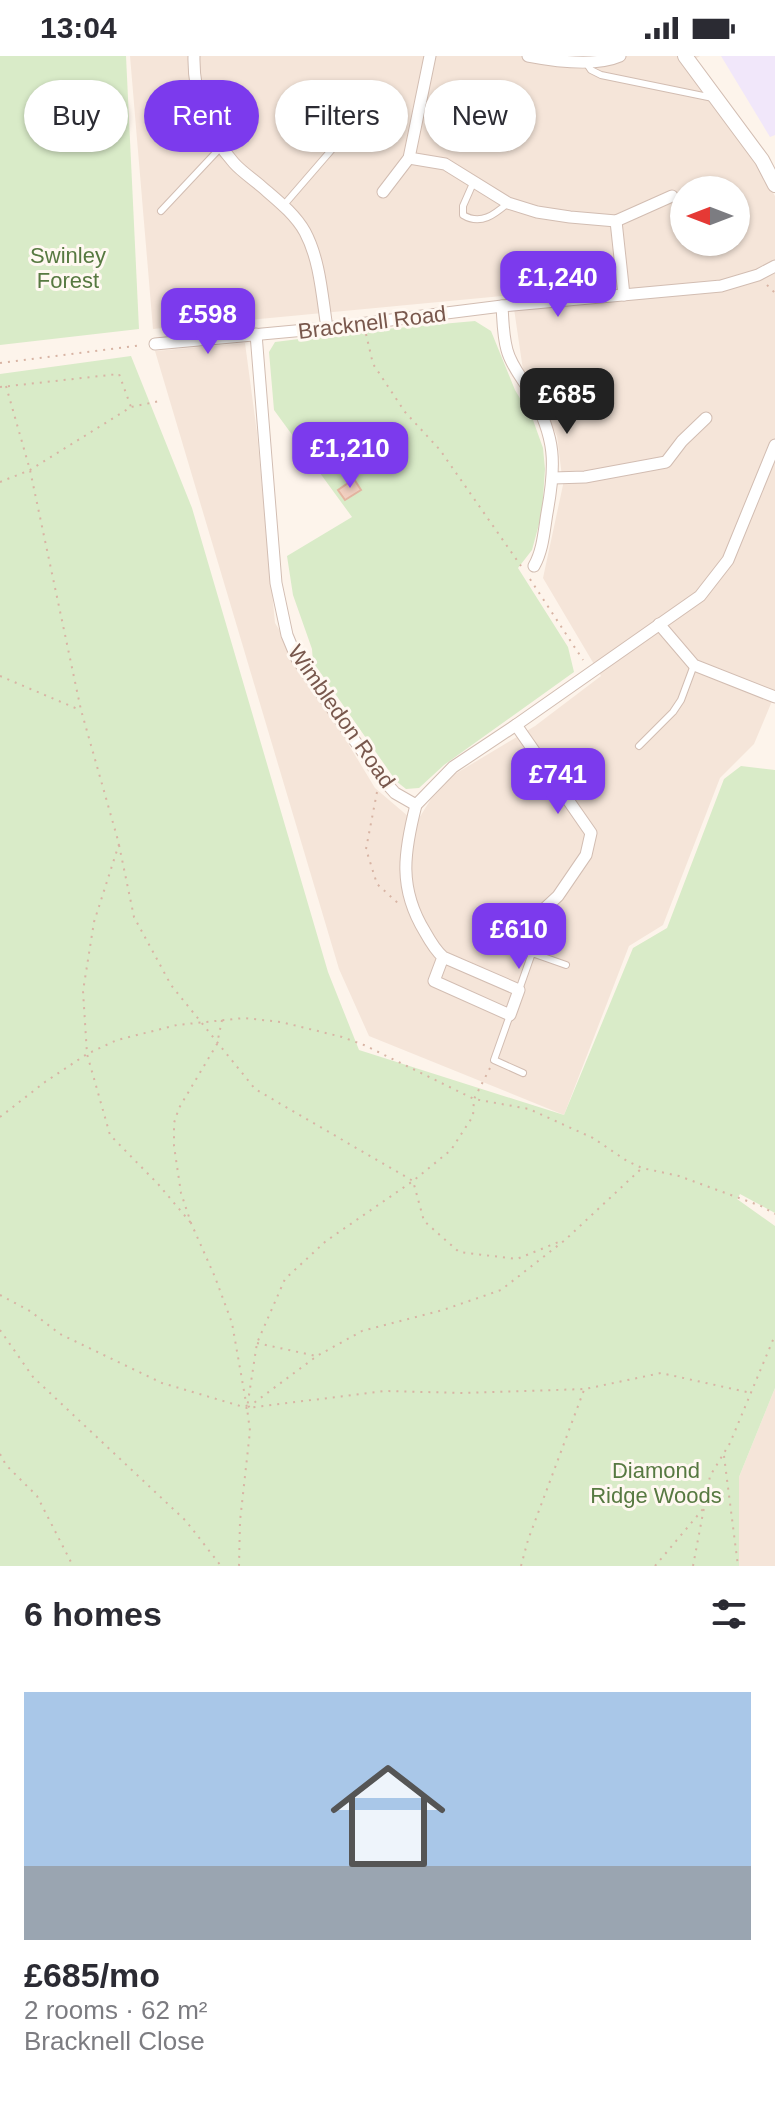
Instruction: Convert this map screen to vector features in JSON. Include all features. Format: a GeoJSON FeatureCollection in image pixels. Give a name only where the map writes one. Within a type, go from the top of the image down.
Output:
{"type":"FeatureCollection","features":[{"type":"Feature","properties":{"kind":"street"},"geometry":{"type":"LineString","coordinates":[[194,56],[194,80]]}},
{"type":"Feature","properties":{"kind":"street"},"geometry":{"type":"LineString","coordinates":[[383,192],[409,158],[430,56]]}},
{"type":"Feature","properties":{"kind":"street"},"geometry":{"type":"LineString","coordinates":[[528,56],[551,61],[613,59],[620,56]]}},
{"type":"Feature","properties":{"kind":"street"},"geometry":{"type":"LineString","coordinates":[[685,56],[762,160],[775,185]]}},
{"type":"Feature","properties":{"kind":"street"},"geometry":{"type":"LineString","coordinates":[[226,152],[234,163],[283,206],[304,231],[316,261],[327,328]]}},
{"type":"Feature","properties":{"kind":"street"},"geometry":{"type":"LineString","coordinates":[[409,158],[445,164],[508,203],[570,217],[616,221],[670,197]]}},
{"type":"Feature","properties":{"kind":"street"},"geometry":{"type":"LineString","coordinates":[[616,221],[624,295]]}},
{"type":"Feature","properties":{"kind":"street","name":"Bracknell Road"},"geometry":{"type":"LineString","coordinates":[[155,344],[327,328],[502,306],[721,286],[758,275],[775,266]]}},
{"type":"Feature","properties":{"kind":"street"},"geometry":{"type":"LineString","coordinates":[[502,306],[507,351],[544,419],[553,452],[553,478],[540,555],[534,566]]}},
{"type":"Feature","properties":{"kind":"street","name":"Wimbledon Road"},"geometry":{"type":"LineString","coordinates":[[256,334],[276,583],[287,635],[297,659],[379,775],[395,793],[416,805],[453,767],[700,596],[728,560],[775,445]]}},
{"type":"Feature","properties":{"kind":"street"},"geometry":{"type":"LineString","coordinates":[[553,478],[585,477],[666,462],[706,418]]}},
{"type":"Feature","properties":{"kind":"street"},"geometry":{"type":"LineString","coordinates":[[659,624],[694,665],[775,697]]}},
{"type":"Feature","properties":{"kind":"street"},"geometry":{"type":"LineString","coordinates":[[516,725],[591,833],[586,855],[558,896],[544,909]]}},
{"type":"Feature","properties":{"kind":"street"},"geometry":{"type":"LineString","coordinates":[[416,805],[409,833],[405,875],[413,912],[443,957],[519,990],[510,1015],[434,981],[443,957]]}},
{"type":"Feature","properties":{"kind":"lane"},"geometry":{"type":"LineString","coordinates":[[585,61],[591,70],[601,75],[717,99]]}},
{"type":"Feature","properties":{"kind":"lane"},"geometry":{"type":"LineString","coordinates":[[161,211],[216,152]]}},
{"type":"Feature","properties":{"kind":"lane"},"geometry":{"type":"LineString","coordinates":[[283,206],[330,152]]}},
{"type":"Feature","properties":{"kind":"lane"},"geometry":{"type":"LineString","coordinates":[[474,181],[463,206],[463,215],[480,220],[494,215],[508,203]]}},
{"type":"Feature","properties":{"kind":"lane"},"geometry":{"type":"LineString","coordinates":[[639,746],[673,712],[681,700],[694,665]]}},
{"type":"Feature","properties":{"kind":"lane"},"geometry":{"type":"LineString","coordinates":[[519,990],[532,953],[566,965]]}},
{"type":"Feature","properties":{"kind":"lane"},"geometry":{"type":"LineString","coordinates":[[510,1015],[494,1060],[523,1073]]}},
{"type":"Feature","properties":{"kind":"path"},"geometry":{"type":"LineString","coordinates":[[364,323],[373,364],[405,412],[440,450],[519,564]]}},
{"type":"Feature","properties":{"kind":"path"},"geometry":{"type":"LineString","coordinates":[[0,363],[133,346]]}},
{"type":"Feature","properties":{"kind":"path"},"geometry":{"type":"LineString","coordinates":[[0,387],[119,374],[131,407]]}},
{"type":"Feature","properties":{"kind":"path"},"geometry":{"type":"LineString","coordinates":[[6,386],[30,470],[81,710],[119,844],[134,917],[171,985],[255,1089],[413,1181],[424,1221],[459,1252],[517,1259],[565,1240]]}},
{"type":"Feature","properties":{"kind":"path"},"geometry":{"type":"LineString","coordinates":[[0,482],[30,470],[131,407],[160,401]]}},
{"type":"Feature","properties":{"kind":"path"},"geometry":{"type":"LineString","coordinates":[[534,566],[528,577],[591,671]]}},
{"type":"Feature","properties":{"kind":"path"},"geometry":{"type":"LineString","coordinates":[[0,676],[81,710]]}},
{"type":"Feature","properties":{"kind":"path"},"geometry":{"type":"LineString","coordinates":[[379,775],[366,849],[377,884],[394,902],[413,912]]}},
{"type":"Feature","properties":{"kind":"path"},"geometry":{"type":"LineString","coordinates":[[119,844],[94,922],[85,977],[87,1054],[110,1135],[191,1223]]}},
{"type":"Feature","properties":{"kind":"path"},"geometry":{"type":"LineString","coordinates":[[0,1117],[87,1054],[117,1040],[201,1022],[244,1018],[281,1022],[364,1045],[474,1099],[529,1109],[593,1138],[642,1168],[679,1176],[775,1214]]}},
{"type":"Feature","properties":{"kind":"path"},"geometry":{"type":"LineString","coordinates":[[222,1020],[217,1044],[179,1108],[174,1123],[174,1146],[181,1193],[232,1323],[247,1408],[250,1431],[240,1521],[239,1566]]}},
{"type":"Feature","properties":{"kind":"path"},"geometry":{"type":"LineString","coordinates":[[247,1408],[257,1343],[285,1279],[326,1241],[413,1181],[451,1150],[473,1116],[474,1099],[494,1060]]}},
{"type":"Feature","properties":{"kind":"path"},"geometry":{"type":"LineString","coordinates":[[247,1408],[317,1356],[362,1331],[443,1310],[501,1290],[565,1240],[642,1168]]}},
{"type":"Feature","properties":{"kind":"path"},"geometry":{"type":"LineString","coordinates":[[0,1295],[30,1311],[60,1334],[162,1383],[247,1408],[385,1391],[463,1393],[585,1389],[661,1373],[751,1393]]}},
{"type":"Feature","properties":{"kind":"path"},"geometry":{"type":"LineString","coordinates":[[0,1330],[33,1377],[186,1521],[221,1566]]}},
{"type":"Feature","properties":{"kind":"path"},"geometry":{"type":"LineString","coordinates":[[693,1566],[710,1476],[730,1443],[775,1335]]}},
{"type":"Feature","properties":{"kind":"path"},"geometry":{"type":"LineString","coordinates":[[257,1343],[317,1356]]}},
{"type":"Feature","properties":{"kind":"path"},"geometry":{"type":"LineString","coordinates":[[521,1566],[585,1389]]}},
{"type":"Feature","properties":{"kind":"path"},"geometry":{"type":"LineString","coordinates":[[0,1454],[6,1465],[37,1496],[73,1566]]}},
{"type":"Feature","properties":{"kind":"path"},"geometry":{"type":"LineString","coordinates":[[723,1455],[738,1566]]}},
{"type":"Feature","properties":{"kind":"path"},"geometry":{"type":"LineString","coordinates":[[655,1566],[704,1509]]}},
{"type":"Feature","properties":{"kind":"shaded area"},"geometry":{"type":"Polygon","coordinates":[[[130,56],[700,56],[685,65],[739,137],[775,196],[775,694],[754,744],[720,778],[663,925],[629,946],[564,1115],[369,1036],[339,969],[155,351],[245,343],[275,623],[375,788],[416,823],[431,799],[455,774],[535,726],[601,676],[543,578],[563,485],[557,436],[523,370],[512,295],[153,329],[130,56]]]}},
{"type":"Feature","properties":{"kind":"shaded area"},"geometry":{"type":"Polygon","coordinates":[[[721,56],[775,56],[775,135],[770,137],[721,56]]]}},
{"type":"Feature","properties":{"kind":"shaded area"},"geometry":{"type":"Polygon","coordinates":[[[775,1388],[775,1566],[739,1566],[739,1477],[775,1388]]]}},
{"type":"Feature","properties":{"kind":"green space","name":"Swinley Forest"},"geometry":{"type":"Polygon","coordinates":[[[0,56],[126,56],[127,80],[24,80],[24,152],[128,152],[128,98],[139,329],[0,345],[0,56]]]}},
{"type":"Feature","properties":{"kind":"green space"},"geometry":{"type":"Polygon","coordinates":[[[475,321],[491,331],[543,448],[542,513],[532,550],[518,568],[568,647],[574,672],[444,765],[419,788],[406,789],[396,781],[313,662],[312,649],[293,595],[287,556],[352,517],[274,410],[269,352],[275,342],[475,321]]]}},
{"type":"Feature","properties":{"kind":"green space","name":"Diamond Ridge Woods"},"geometry":{"type":"Polygon","coordinates":[[[131,356],[192,508],[328,972],[359,1050],[564,1115],[633,948],[667,928],[724,779],[741,766],[775,770],[775,1213],[740,1194],[737,1199],[775,1226],[775,1388],[739,1477],[739,1566],[0,1566],[0,374],[131,356]]]}},
{"type":"Feature","properties":{"kind":"building"},"geometry":{"type":"Polygon","coordinates":[[[354,479],[361,490],[345,500],[338,490],[354,479]]]}}]}
